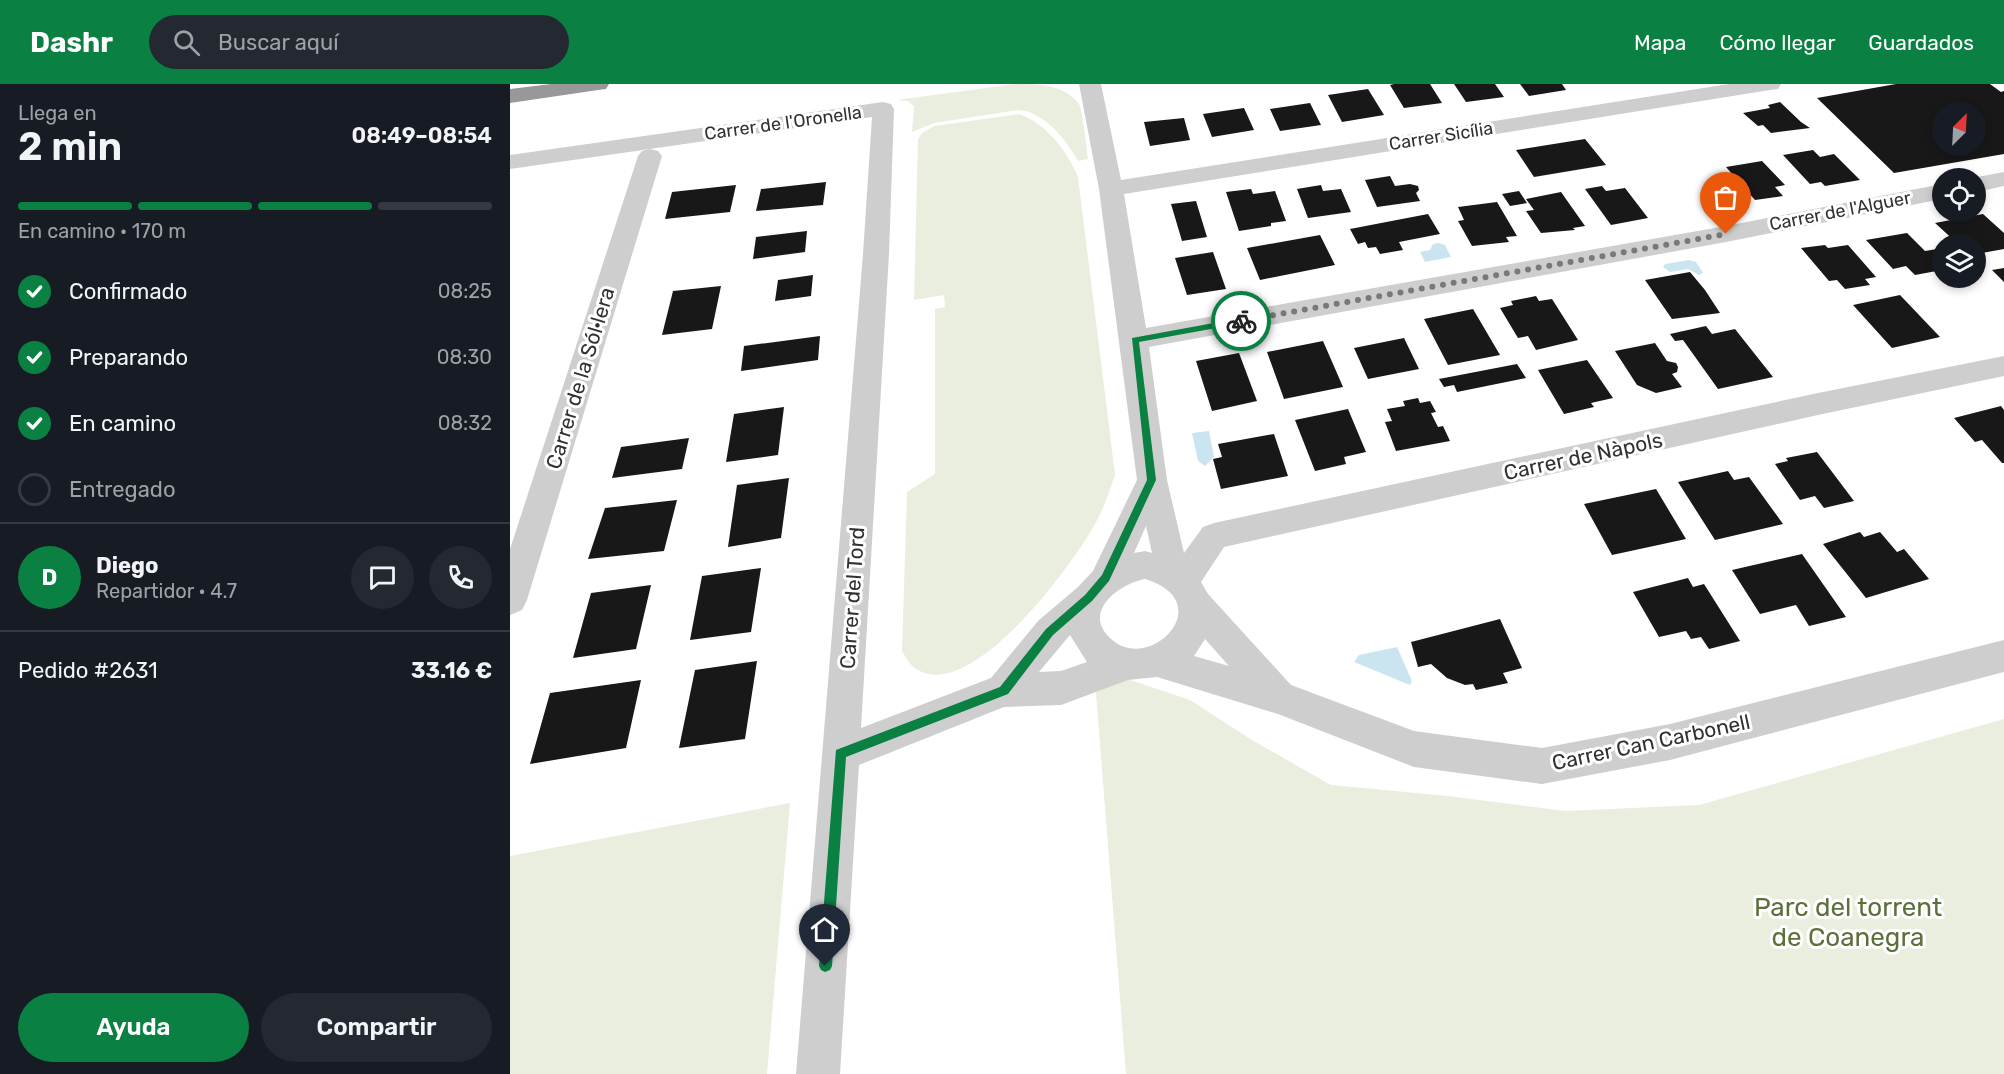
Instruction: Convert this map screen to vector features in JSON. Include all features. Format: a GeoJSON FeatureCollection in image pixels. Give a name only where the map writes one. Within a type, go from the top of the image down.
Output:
{"type":"FeatureCollection","features":[{"type":"Feature","properties":{"kind":"highway"},"geometry":{"type":"LineString","coordinates":[[510,96],[598,84]]}},
{"type":"Feature","properties":{"kind":"street"},"geometry":{"type":"LineString","coordinates":[[840,754],[1004,690],[1061,688],[1172,654],[1192,633],[1184,586],[1152,480],[1111,189],[1090,84]]}},
{"type":"Feature","properties":{"kind":"street","name":"Carrer Sicília"},"geometry":{"type":"LineString","coordinates":[[1111,189],[1770,84]]}},
{"type":"Feature","properties":{"kind":"street","name":"Carrer de l'Oronella"},"geometry":{"type":"LineString","coordinates":[[510,162],[883,109],[883,122],[510,176]]}},
{"type":"Feature","properties":{"kind":"street","name":"Carrer del Tord"},"geometry":{"type":"LineString","coordinates":[[818,1074],[876,254],[883,122]]}},
{"type":"Feature","properties":{"kind":"street","name":"Carrer de la Sól·lera"},"geometry":{"type":"LineString","coordinates":[[510,600],[650,156]]}},
{"type":"Feature","properties":{"kind":"street"},"geometry":{"type":"LineString","coordinates":[[1986,183],[2004,179]]}},
{"type":"Feature","properties":{"kind":"street","name":"Carrer de l'Alguer"},"geometry":{"type":"LineString","coordinates":[[1134,340],[1726,234],[1932,193]]}},
{"type":"Feature","properties":{"kind":"street","name":"Carrer de Nàpols"},"geometry":{"type":"LineString","coordinates":[[1184,586],[1214,536],[1795,409],[2004,366]]}},
{"type":"Feature","properties":{"kind":"street"},"geometry":{"type":"LineString","coordinates":[[1152,480],[1084,612],[1085,626],[1090,640],[1099,651],[1112,660],[1143,663],[1280,697]]}},
{"type":"Feature","properties":{"kind":"street"},"geometry":{"type":"LineString","coordinates":[[1004,690],[1050,632],[1097,588],[1131,566],[1145,565],[1184,586]]}},
{"type":"Feature","properties":{"kind":"street","name":"Carrer Can Carbonell"},"geometry":{"type":"LineString","coordinates":[[1184,586],[1280,697],[1414,749],[1542,766],[1670,742],[2004,656]]}},
{"type":"Feature","properties":{"kind":"green space"},"geometry":{"type":"Polygon","coordinates":[[[1015,84],[1050,86],[1073,97],[1080,107],[1088,159],[1078,161],[1053,128],[1037,115],[1028,112],[1018,110],[934,123],[912,132],[914,106],[908,101],[897,100],[1015,84]]]}},
{"type":"Feature","properties":{"kind":"green space"},"geometry":{"type":"Polygon","coordinates":[[[1019,114],[1047,131],[1062,148],[1078,177],[1115,475],[1104,506],[1093,527],[1077,553],[1038,603],[988,652],[962,668],[938,675],[916,669],[902,651],[907,492],[935,474],[935,309],[945,307],[944,295],[914,300],[918,139],[922,133],[934,126],[1019,114]]]}},
{"type":"Feature","properties":{"kind":"green space","name":"Parc del torrent de Coanegra"},"geometry":{"type":"Polygon","coordinates":[[[1094,668],[1190,700],[1252,740],[1331,785],[1448,796],[1565,811],[1699,805],[2004,719],[2004,1074],[1126,1074],[1094,668]]]}},
{"type":"Feature","properties":{"kind":"green space"},"geometry":{"type":"Polygon","coordinates":[[[790,803],[767,1074],[510,1074],[510,856],[790,803]]]}},
{"type":"Feature","properties":{"kind":"water"},"geometry":{"type":"Polygon","coordinates":[[[1433,244],[1445,245],[1451,257],[1425,262],[1420,252],[1430,250],[1433,244]]]}},
{"type":"Feature","properties":{"kind":"water"},"geometry":{"type":"Polygon","coordinates":[[[1689,260],[1696,262],[1703,273],[1699,275],[1688,269],[1670,272],[1663,267],[1665,264],[1689,260]]]}},
{"type":"Feature","properties":{"kind":"water"},"geometry":{"type":"Polygon","coordinates":[[[1209,431],[1214,457],[1205,466],[1198,461],[1192,433],[1209,431]]]}},
{"type":"Feature","properties":{"kind":"water"},"geometry":{"type":"Polygon","coordinates":[[[1397,647],[1412,681],[1410,685],[1354,662],[1359,655],[1397,647]]]}},
{"type":"Feature","properties":{"kind":"building"},"geometry":{"type":"Polygon","coordinates":[[[1430,84],[1442,103],[1404,108],[1390,85],[1430,84]]]}},
{"type":"Feature","properties":{"kind":"building"},"geometry":{"type":"Polygon","coordinates":[[[1454,84],[1495,84],[1504,97],[1466,102],[1454,84]]]}},
{"type":"Feature","properties":{"kind":"building"},"geometry":{"type":"Polygon","coordinates":[[[1520,84],[1562,84],[1566,90],[1529,96],[1520,84]]]}},
{"type":"Feature","properties":{"kind":"building"},"geometry":{"type":"Polygon","coordinates":[[[1896,84],[1990,84],[2001,92],[2004,91],[2004,154],[1894,173],[1817,98],[1896,84]]]}},
{"type":"Feature","properties":{"kind":"building"},"geometry":{"type":"Polygon","coordinates":[[[1368,89],[1384,115],[1342,122],[1328,95],[1368,89]]]}},
{"type":"Feature","properties":{"kind":"building"},"geometry":{"type":"Polygon","coordinates":[[[1780,102],[1810,128],[1771,133],[1763,125],[1758,126],[1743,113],[1770,108],[1768,105],[1780,102]]]}},
{"type":"Feature","properties":{"kind":"building"},"geometry":{"type":"Polygon","coordinates":[[[1310,103],[1321,125],[1280,131],[1270,109],[1310,103]]]}},
{"type":"Feature","properties":{"kind":"building"},"geometry":{"type":"Polygon","coordinates":[[[1244,108],[1254,130],[1212,137],[1203,114],[1244,108]]]}},
{"type":"Feature","properties":{"kind":"building"},"geometry":{"type":"Polygon","coordinates":[[[1184,118],[1190,140],[1150,146],[1144,122],[1184,118]]]}},
{"type":"Feature","properties":{"kind":"building"},"geometry":{"type":"Polygon","coordinates":[[[1585,139],[1606,165],[1534,177],[1516,150],[1585,139]]]}},
{"type":"Feature","properties":{"kind":"building"},"geometry":{"type":"Polygon","coordinates":[[[1813,150],[1820,157],[1834,154],[1860,180],[1825,186],[1821,182],[1810,184],[1783,155],[1813,150]]]}},
{"type":"Feature","properties":{"kind":"building"},"geometry":{"type":"Polygon","coordinates":[[[1762,161],[1785,185],[1775,187],[1783,196],[1755,200],[1726,167],[1762,161]]]}},
{"type":"Feature","properties":{"kind":"building"},"geometry":{"type":"Polygon","coordinates":[[[1390,176],[1395,186],[1410,184],[1418,186],[1419,190],[1416,193],[1420,201],[1377,207],[1365,180],[1390,176]]]}},
{"type":"Feature","properties":{"kind":"building"},"geometry":{"type":"Polygon","coordinates":[[[826,182],[823,205],[756,211],[761,189],[826,182]]]}},
{"type":"Feature","properties":{"kind":"building"},"geometry":{"type":"Polygon","coordinates":[[[736,185],[730,212],[665,219],[672,192],[736,185]]]}},
{"type":"Feature","properties":{"kind":"building"},"geometry":{"type":"Polygon","coordinates":[[[1321,185],[1323,191],[1341,189],[1351,212],[1308,218],[1297,189],[1321,185]]]}},
{"type":"Feature","properties":{"kind":"building"},"geometry":{"type":"Polygon","coordinates":[[[1602,186],[1606,191],[1625,188],[1648,218],[1611,225],[1585,189],[1602,186]]]}},
{"type":"Feature","properties":{"kind":"building"},"geometry":{"type":"Polygon","coordinates":[[[1251,189],[1253,194],[1275,191],[1286,221],[1239,231],[1226,192],[1251,189]]]}},
{"type":"Feature","properties":{"kind":"building"},"geometry":{"type":"Polygon","coordinates":[[[1519,191],[1527,203],[1510,206],[1502,194],[1519,191]]]}},
{"type":"Feature","properties":{"kind":"building"},"geometry":{"type":"Polygon","coordinates":[[[1561,192],[1585,226],[1573,228],[1575,230],[1541,233],[1526,211],[1534,210],[1526,199],[1561,192]]]}},
{"type":"Feature","properties":{"kind":"building"},"geometry":{"type":"Polygon","coordinates":[[[1196,201],[1207,237],[1182,241],[1171,204],[1196,201]]]}},
{"type":"Feature","properties":{"kind":"building"},"geometry":{"type":"Polygon","coordinates":[[[1497,202],[1517,236],[1506,237],[1509,242],[1472,246],[1458,221],[1464,220],[1458,207],[1497,202]]]}},
{"type":"Feature","properties":{"kind":"building"},"geometry":{"type":"Polygon","coordinates":[[[1428,214],[1440,234],[1399,242],[1403,250],[1380,254],[1376,247],[1368,248],[1365,242],[1358,244],[1350,229],[1428,214]]]}},
{"type":"Feature","properties":{"kind":"building"},"geometry":{"type":"Polygon","coordinates":[[[1986,217],[2004,233],[2004,249],[1986,252],[1986,234],[1947,234],[1935,223],[1986,222],[1986,217]]]}},
{"type":"Feature","properties":{"kind":"building"},"geometry":{"type":"Polygon","coordinates":[[[807,231],[805,252],[753,259],[756,237],[807,231]]]}},
{"type":"Feature","properties":{"kind":"building"},"geometry":{"type":"Polygon","coordinates":[[[1907,233],[1925,251],[1932,250],[1932,272],[1915,275],[1906,266],[1893,269],[1866,240],[1907,233]]]}},
{"type":"Feature","properties":{"kind":"building"},"geometry":{"type":"Polygon","coordinates":[[[1320,235],[1335,265],[1260,280],[1247,248],[1320,235]]]}},
{"type":"Feature","properties":{"kind":"building"},"geometry":{"type":"Polygon","coordinates":[[[1825,245],[1828,248],[1848,245],[1876,277],[1865,279],[1870,285],[1845,289],[1837,280],[1829,281],[1801,248],[1825,245]]]}},
{"type":"Feature","properties":{"kind":"building"},"geometry":{"type":"Polygon","coordinates":[[[1213,252],[1226,289],[1187,295],[1175,258],[1213,252]]]}},
{"type":"Feature","properties":{"kind":"building"},"geometry":{"type":"Polygon","coordinates":[[[2004,268],[2004,282],[1992,270],[2004,268]]]}},
{"type":"Feature","properties":{"kind":"building"},"geometry":{"type":"Polygon","coordinates":[[[1690,272],[1720,313],[1672,319],[1645,280],[1690,272]]]}},
{"type":"Feature","properties":{"kind":"building"},"geometry":{"type":"Polygon","coordinates":[[[813,275],[811,296],[775,301],[778,280],[813,275]]]}},
{"type":"Feature","properties":{"kind":"building"},"geometry":{"type":"Polygon","coordinates":[[[721,286],[712,329],[662,335],[673,291],[721,286]]]}},
{"type":"Feature","properties":{"kind":"building"},"geometry":{"type":"Polygon","coordinates":[[[1900,295],[1940,337],[1892,348],[1853,305],[1900,295]]]}},
{"type":"Feature","properties":{"kind":"building"},"geometry":{"type":"Polygon","coordinates":[[[1536,296],[1539,301],[1552,299],[1578,340],[1536,350],[1528,336],[1518,338],[1500,308],[1513,305],[1511,301],[1536,296]]]}},
{"type":"Feature","properties":{"kind":"building"},"geometry":{"type":"Polygon","coordinates":[[[1473,309],[1500,355],[1448,365],[1424,319],[1473,309]]]}},
{"type":"Feature","properties":{"kind":"building"},"geometry":{"type":"Polygon","coordinates":[[[1706,326],[1712,334],[1735,329],[1773,377],[1718,389],[1683,340],[1675,341],[1670,334],[1706,326]]]}},
{"type":"Feature","properties":{"kind":"building"},"geometry":{"type":"Polygon","coordinates":[[[820,336],[818,360],[741,371],[744,346],[820,336]]]}},
{"type":"Feature","properties":{"kind":"building"},"geometry":{"type":"Polygon","coordinates":[[[1404,338],[1419,369],[1368,379],[1354,348],[1404,338]]]}},
{"type":"Feature","properties":{"kind":"building"},"geometry":{"type":"Polygon","coordinates":[[[1323,341],[1343,387],[1284,399],[1267,352],[1323,341]]]}},
{"type":"Feature","properties":{"kind":"building"},"geometry":{"type":"Polygon","coordinates":[[[1655,343],[1667,361],[1676,363],[1677,372],[1672,374],[1682,387],[1656,393],[1637,385],[1615,351],[1655,343]]]}},
{"type":"Feature","properties":{"kind":"building"},"geometry":{"type":"Polygon","coordinates":[[[1239,353],[1257,401],[1212,411],[1196,361],[1239,353]]]}},
{"type":"Feature","properties":{"kind":"building"},"geometry":{"type":"Polygon","coordinates":[[[1587,360],[1613,398],[1591,403],[1594,407],[1564,414],[1538,370],[1587,360]]]}},
{"type":"Feature","properties":{"kind":"building"},"geometry":{"type":"Polygon","coordinates":[[[1517,364],[1526,378],[1457,392],[1454,385],[1444,387],[1439,379],[1517,364]]]}},
{"type":"Feature","properties":{"kind":"building"},"geometry":{"type":"Polygon","coordinates":[[[1418,398],[1420,403],[1430,401],[1436,412],[1431,413],[1438,427],[1443,426],[1450,441],[1396,451],[1385,422],[1392,421],[1387,409],[1405,406],[1403,401],[1418,398]]]}},
{"type":"Feature","properties":{"kind":"building"},"geometry":{"type":"Polygon","coordinates":[[[2001,406],[2004,410],[2004,463],[1982,440],[1975,442],[1954,418],[2001,406]]]}},
{"type":"Feature","properties":{"kind":"building"},"geometry":{"type":"Polygon","coordinates":[[[784,407],[778,455],[726,462],[734,414],[784,407]]]}},
{"type":"Feature","properties":{"kind":"building"},"geometry":{"type":"Polygon","coordinates":[[[1348,409],[1366,452],[1344,457],[1346,464],[1315,471],[1295,420],[1348,409]]]}},
{"type":"Feature","properties":{"kind":"building"},"geometry":{"type":"Polygon","coordinates":[[[1274,434],[1288,476],[1221,489],[1213,459],[1222,457],[1218,444],[1274,434]]]}},
{"type":"Feature","properties":{"kind":"building"},"geometry":{"type":"Polygon","coordinates":[[[689,438],[682,469],[612,478],[621,447],[689,438]]]}},
{"type":"Feature","properties":{"kind":"building"},"geometry":{"type":"Polygon","coordinates":[[[1817,452],[1854,501],[1824,508],[1815,496],[1800,500],[1775,464],[1788,461],[1786,458],[1817,452]]]}},
{"type":"Feature","properties":{"kind":"building"},"geometry":{"type":"Polygon","coordinates":[[[1728,471],[1734,480],[1749,477],[1783,524],[1715,540],[1678,482],[1728,471]]]}},
{"type":"Feature","properties":{"kind":"building"},"geometry":{"type":"Polygon","coordinates":[[[789,478],[781,538],[728,547],[737,485],[789,478]]]}},
{"type":"Feature","properties":{"kind":"building"},"geometry":{"type":"Polygon","coordinates":[[[1656,489],[1686,539],[1612,555],[1584,504],[1656,489]]]}},
{"type":"Feature","properties":{"kind":"building"},"geometry":{"type":"Polygon","coordinates":[[[677,500],[664,551],[588,559],[605,508],[677,500]]]}},
{"type":"Feature","properties":{"kind":"building"},"geometry":{"type":"Polygon","coordinates":[[[1860,532],[1864,537],[1880,532],[1897,552],[1904,549],[1929,579],[1866,598],[1823,544],[1860,532]]]}},
{"type":"Feature","properties":{"kind":"building"},"geometry":{"type":"Polygon","coordinates":[[[1802,554],[1846,617],[1809,626],[1796,605],[1760,614],[1732,570],[1802,554]]]}},
{"type":"Feature","properties":{"kind":"building"},"geometry":{"type":"Polygon","coordinates":[[[761,568],[751,632],[690,640],[702,576],[761,568]]]}},
{"type":"Feature","properties":{"kind":"building"},"geometry":{"type":"Polygon","coordinates":[[[1688,578],[1693,587],[1704,584],[1740,641],[1709,649],[1701,637],[1691,639],[1686,631],[1659,637],[1633,592],[1688,578]]]}},
{"type":"Feature","properties":{"kind":"building"},"geometry":{"type":"Polygon","coordinates":[[[651,585],[636,649],[573,658],[591,593],[651,585]]]}},
{"type":"Feature","properties":{"kind":"building"},"geometry":{"type":"Polygon","coordinates":[[[1500,619],[1522,668],[1503,673],[1508,683],[1476,690],[1473,684],[1465,685],[1447,678],[1431,664],[1418,667],[1411,642],[1500,619]]]}},
{"type":"Feature","properties":{"kind":"building"},"geometry":{"type":"Polygon","coordinates":[[[757,661],[745,739],[679,748],[695,670],[757,661]]]}},
{"type":"Feature","properties":{"kind":"building"},"geometry":{"type":"Polygon","coordinates":[[[641,680],[626,748],[530,764],[550,693],[641,680]]]}},
{"type":"Feature","properties":{"kind":"way so far"},"geometry":{"type":"LineString","coordinates":[[1241,321],[1726,234]]}},
{"type":"Feature","properties":{"kind":"route"},"geometry":{"type":"LineString","coordinates":[[825,966],[840,754],[1004,690],[1050,632],[1089,598],[1106,578],[1152,480],[1134,340],[1241,321]]}}]}
